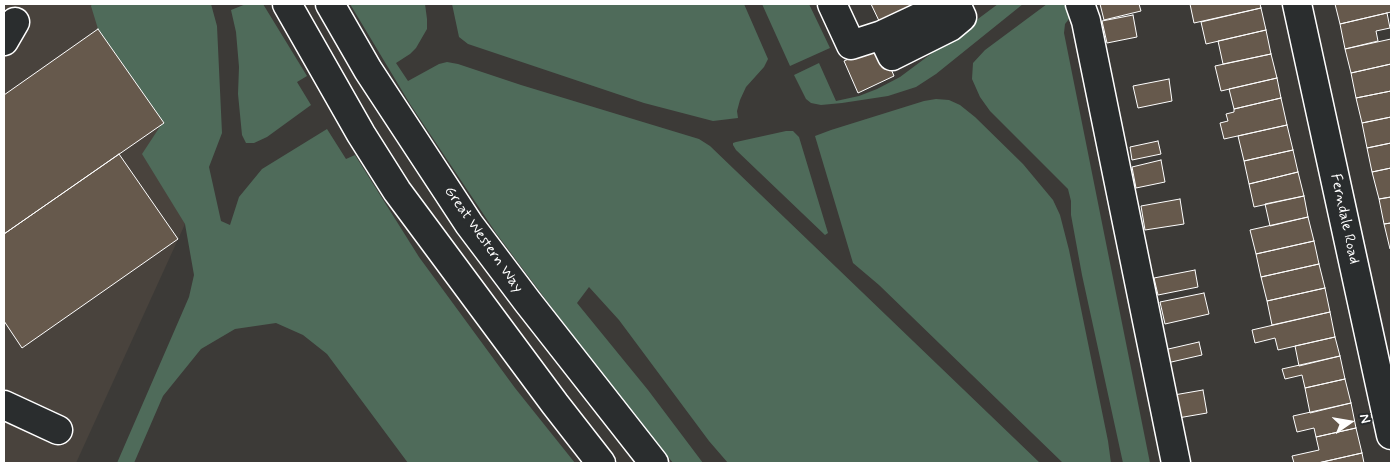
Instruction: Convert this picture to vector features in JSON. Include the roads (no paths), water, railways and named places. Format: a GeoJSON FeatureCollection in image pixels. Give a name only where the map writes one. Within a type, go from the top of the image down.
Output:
{"type":"FeatureCollection","features":[{"type":"Feature","properties":{"kind":"main road"},"geometry":{"type":"LineString","coordinates":[[287,4],[361,134],[397,191],[601,463]]}},
{"type":"Feature","properties":{"kind":"main road","name":"Great Western Way"},"geometry":{"type":"LineString","coordinates":[[330,4],[368,70],[470,224],[527,301],[654,463]]}},
{"type":"Feature","properties":{"kind":"main road"},"geometry":{"type":"LineString","coordinates":[[832,4],[852,45],[882,35],[948,4]]}},
{"type":"Feature","properties":{"kind":"main road"},"geometry":{"type":"LineString","coordinates":[[882,35],[892,56],[950,27],[962,17],[956,4]]}},
{"type":"Feature","properties":{"kind":"main road"},"geometry":{"type":"LineString","coordinates":[[1080,4],[1086,21],[1176,463]]}},
{"type":"Feature","properties":{"kind":"main road","name":"Ferndale Road"},"geometry":{"type":"LineString","coordinates":[[1297,4],[1391,435]]}},
{"type":"Feature","properties":{"kind":"main road"},"geometry":{"type":"LineString","coordinates":[[4,405],[58,430]]}}]}
